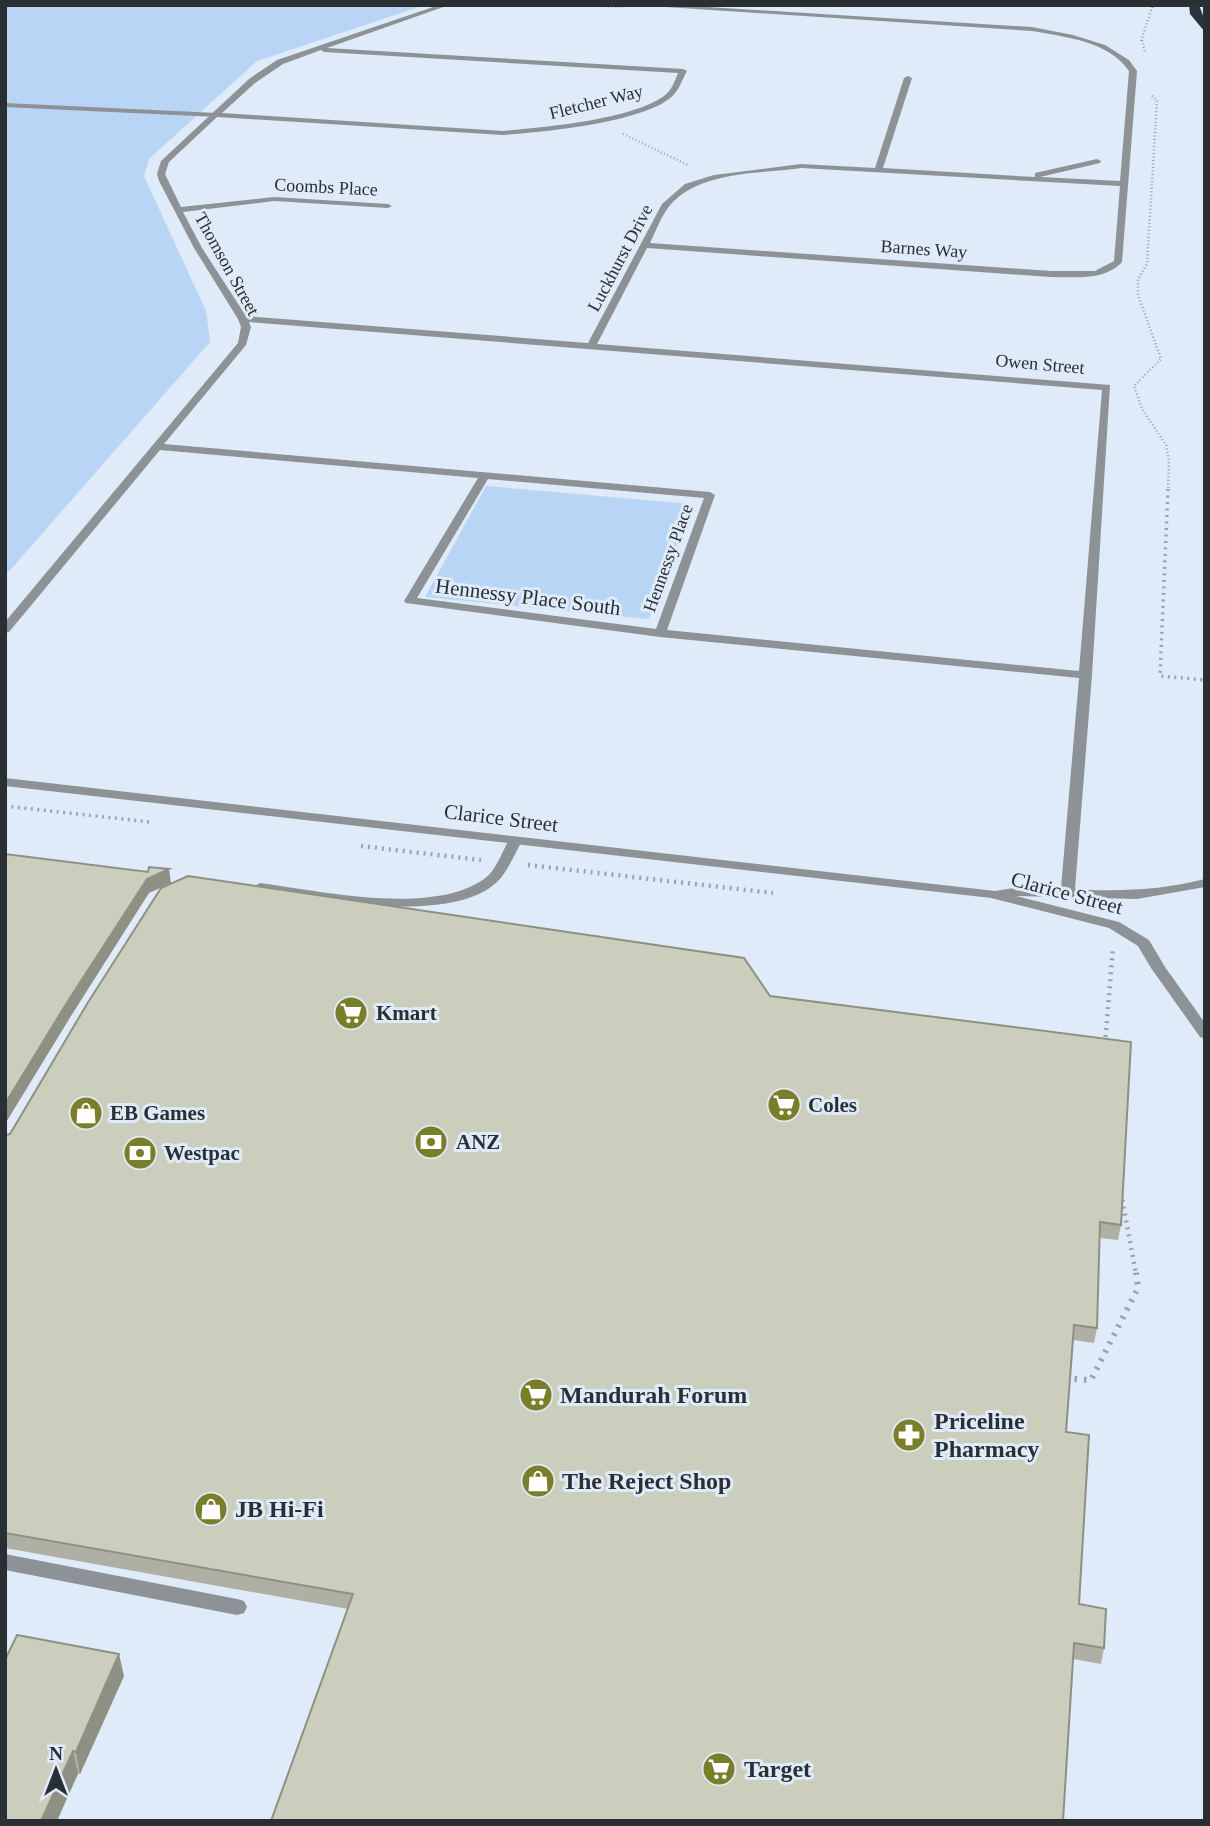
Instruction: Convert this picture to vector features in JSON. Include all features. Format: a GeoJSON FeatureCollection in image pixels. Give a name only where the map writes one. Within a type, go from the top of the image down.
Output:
{"type":"FeatureCollection","features":[{"type":"Feature","properties":{"kind":"highway"},"geometry":{"type":"LineString","coordinates":[[1194,5],[1195,13],[1205,29]]}},
{"type":"Feature","properties":{"kind":"street","name":"Thomson Street"},"geometry":{"type":"LineString","coordinates":[[5,630],[243,343],[246,327],[243,318],[178,211],[163,181],[161,174],[165,162],[261,73],[280,62],[446,5]]}},
{"type":"Feature","properties":{"kind":"street"},"geometry":{"type":"LineString","coordinates":[[639,5],[1012,27],[1069,36],[1111,50],[1130,65],[1133,71],[1124,184]]}},
{"type":"Feature","properties":{"kind":"street","name":"Fletcher Way"},"geometry":{"type":"LineString","coordinates":[[5,105],[503,133],[542,131],[648,107],[669,97],[683,71],[315,49]]}},
{"type":"Feature","properties":{"kind":"street"},"geometry":{"type":"LineString","coordinates":[[878,169],[908,78]]}},
{"type":"Feature","properties":{"kind":"street","name":"Luckhurst Drive"},"geometry":{"type":"LineString","coordinates":[[1027,178],[1097,161]]}},
{"type":"Feature","properties":{"kind":"street","name":"Luckhurst Drive"},"geometry":{"type":"LineString","coordinates":[[591,346],[666,204],[688,186],[714,177],[777,167],[878,169],[1124,184]]}},
{"type":"Feature","properties":{"kind":"street","name":"Barnes Way"},"geometry":{"type":"LineString","coordinates":[[646,245],[1083,275],[1110,271],[1118,262],[1124,184]]}},
{"type":"Feature","properties":{"kind":"street","name":"Coombs Place"},"geometry":{"type":"LineString","coordinates":[[178,211],[274,199],[388,206]]}},
{"type":"Feature","properties":{"kind":"street"},"geometry":{"type":"LineString","coordinates":[[243,318],[591,346]]}},
{"type":"Feature","properties":{"kind":"street","name":"Owen Street"},"geometry":{"type":"LineString","coordinates":[[591,346],[1107,387],[1068,893]]}},
{"type":"Feature","properties":{"kind":"street","name":"Hennessy Place"},"geometry":{"type":"LineString","coordinates":[[158,447],[710,495],[660,633],[1086,675]]}},
{"type":"Feature","properties":{"kind":"street","name":"Hennessy Place South"},"geometry":{"type":"LineString","coordinates":[[484,476],[410,601],[660,633]]}},
{"type":"Feature","properties":{"kind":"street","name":"Clarice Street"},"geometry":{"type":"LineString","coordinates":[[5,782],[991,894],[1036,908],[1114,925],[1132,934],[1144,943],[1158,968],[1205,1034]]}},
{"type":"Feature","properties":{"kind":"street"},"geometry":{"type":"LineString","coordinates":[[248,886],[407,903],[459,898],[491,881],[515,841]]}},
{"type":"Feature","properties":{"kind":"street","name":"Clarice Street"},"geometry":{"type":"LineString","coordinates":[[991,894],[1031,890],[1116,895],[1173,892],[1205,883]]}},
{"type":"Feature","properties":{"kind":"street"},"geometry":{"type":"LineString","coordinates":[[5,1562],[237,1607]]}},
{"type":"Feature","properties":{"kind":"path"},"geometry":{"type":"LineString","coordinates":[[1147,59],[1142,40],[1153,5]]}},
{"type":"Feature","properties":{"kind":"path"},"geometry":{"type":"LineString","coordinates":[[1111,50],[1132,48],[1142,40]]}},
{"type":"Feature","properties":{"kind":"path"},"geometry":{"type":"LineString","coordinates":[[1145,92],[1157,100],[1147,264],[1137,280],[1136,294],[1144,307],[1147,325],[1161,359],[1135,386],[1142,411],[1159,428],[1167,447],[1169,461],[1160,676],[1205,680]]}},
{"type":"Feature","properties":{"kind":"path"},"geometry":{"type":"LineString","coordinates":[[592,120],[714,177]]}},
{"type":"Feature","properties":{"kind":"path"},"geometry":{"type":"LineString","coordinates":[[1105,1057],[1113,948]]}},
{"type":"Feature","properties":{"kind":"path"},"geometry":{"type":"LineString","coordinates":[[1059,1378],[1091,1380],[1138,1288],[1126,1211],[1119,1187]]}},
{"type":"Feature","properties":{"kind":"shaded area"},"geometry":{"type":"Polygon","coordinates":[[[5,5],[425,5],[257,61],[149,159],[144,176],[206,311],[210,342],[5,576],[5,5]]]}},
{"type":"Feature","properties":{"kind":"shaded area"},"geometry":{"type":"Polygon","coordinates":[[[486,486],[692,504],[649,619],[425,597],[486,486]]]}},
{"type":"Feature","properties":{"kind":"building"},"geometry":{"type":"Polygon","coordinates":[[[5,854],[148,872],[149,867],[169,869],[147,879],[5,1104],[5,854]]]}},
{"type":"Feature","properties":{"kind":"building","name":"Mandurah Forum"},"geometry":{"type":"Polygon","coordinates":[[[188,876],[744,958],[770,996],[1131,1042],[1121,1225],[1100,1222],[1097,1328],[1074,1325],[1066,1432],[1089,1435],[1079,1604],[1106,1609],[1104,1648],[1074,1643],[1063,1821],[271,1821],[353,1594],[5,1533],[5,1135],[10,1134],[87,1004],[161,888],[188,876]]]}},
{"type":"Feature","properties":{"kind":"building"},"geometry":{"type":"Polygon","coordinates":[[[17,1635],[119,1654],[76,1752],[73,1751],[41,1821],[5,1821],[5,1660],[17,1635]]]}},
{"type":"Feature","properties":{"kind":"place","name":"Kmart"},"geometry":{"type":"Point","coordinates":[351,1013]}},
{"type":"Feature","properties":{"kind":"place","name":"Coles"},"geometry":{"type":"Point","coordinates":[784,1105]}},
{"type":"Feature","properties":{"kind":"place","name":"EB Games"},"geometry":{"type":"Point","coordinates":[86,1113]}},
{"type":"Feature","properties":{"kind":"place","name":"ANZ"},"geometry":{"type":"Point","coordinates":[431,1142]}},
{"type":"Feature","properties":{"kind":"place","name":"Westpac"},"geometry":{"type":"Point","coordinates":[140,1153]}},
{"type":"Feature","properties":{"kind":"place","name":"Mandurah Forum"},"geometry":{"type":"Point","coordinates":[536,1395]}},
{"type":"Feature","properties":{"kind":"place","name":"Priceline Pharmacy"},"geometry":{"type":"Point","coordinates":[909,1435]}},
{"type":"Feature","properties":{"kind":"place","name":"The Reject Shop"},"geometry":{"type":"Point","coordinates":[538,1481]}},
{"type":"Feature","properties":{"kind":"place","name":"JB Hi-Fi"},"geometry":{"type":"Point","coordinates":[211,1509]}},
{"type":"Feature","properties":{"kind":"place","name":"Target"},"geometry":{"type":"Point","coordinates":[719,1769]}}]}
